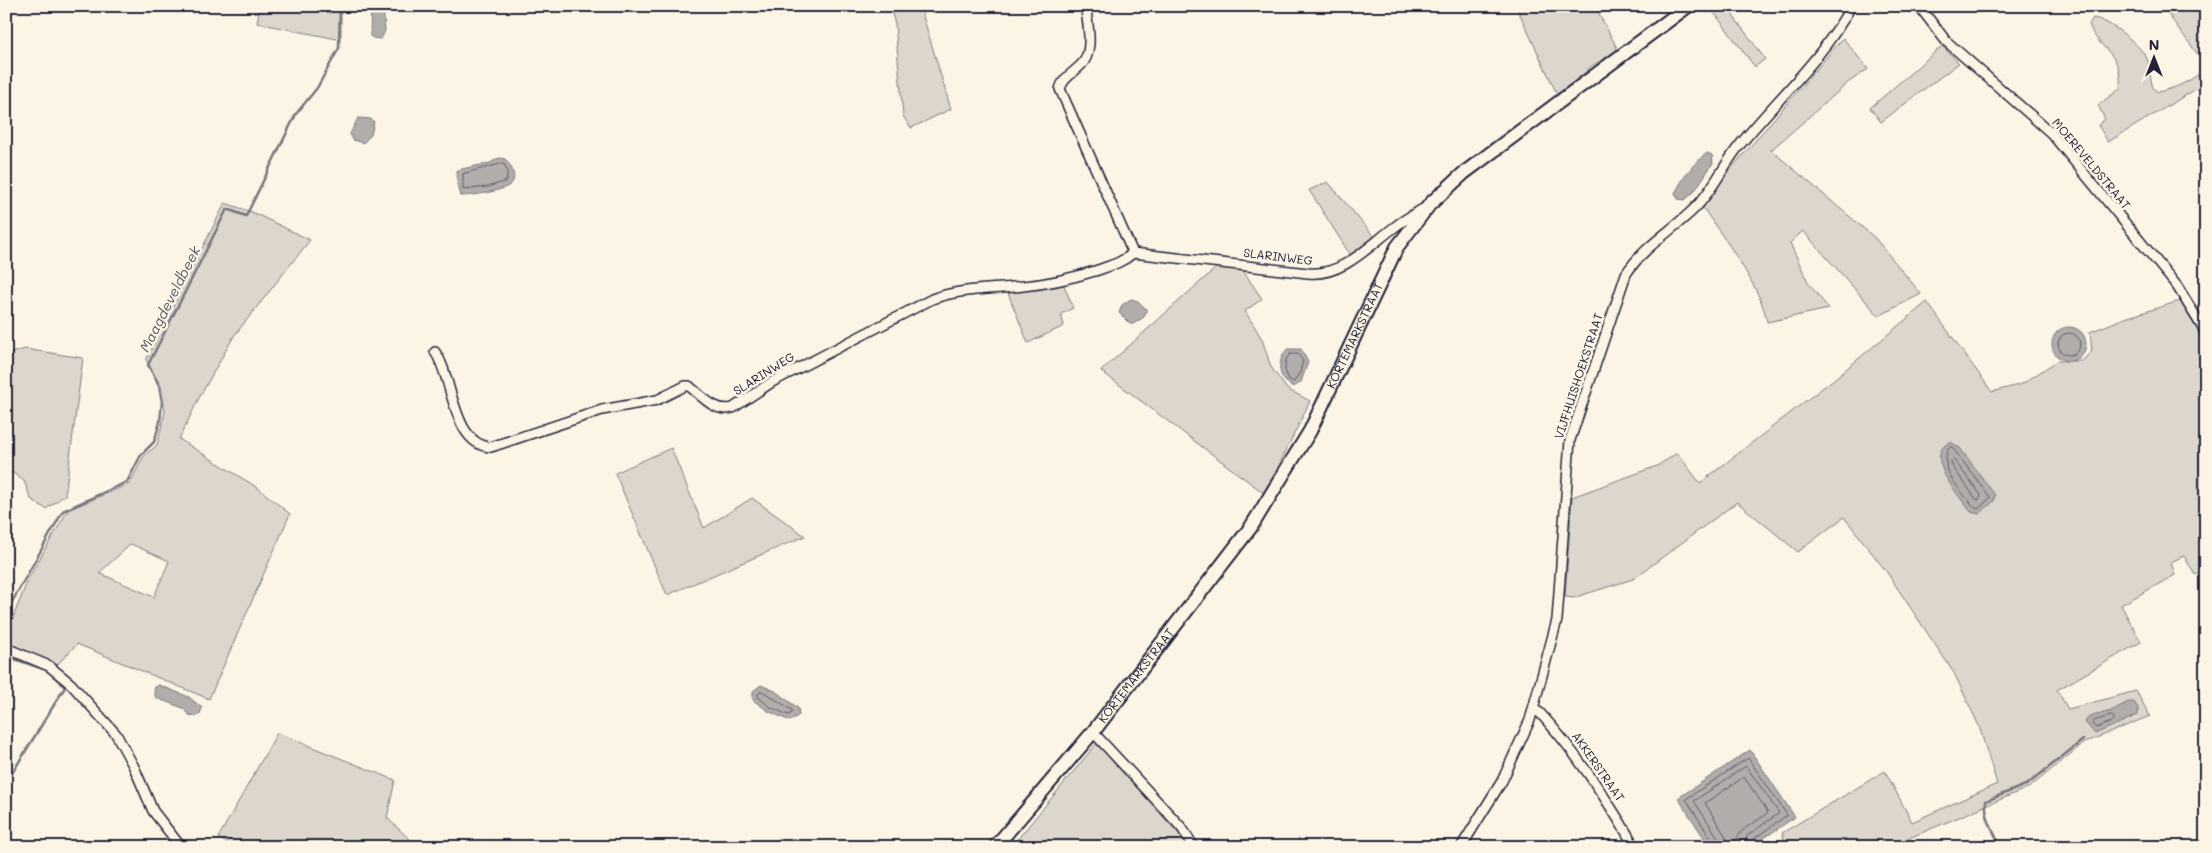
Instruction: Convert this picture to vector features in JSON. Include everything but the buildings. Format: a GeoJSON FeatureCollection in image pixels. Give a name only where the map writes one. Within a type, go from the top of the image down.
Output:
{"type":"FeatureCollection","features":[{"type":"Feature","properties":{"kind":"street","name":"KORTEMARKSTRAAT"},"geometry":{"type":"LineString","coordinates":[[995,847],[1093,732],[1251,527],[1310,431],[1398,247],[1430,204],[1490,152],[1688,6]]}},
{"type":"Feature","properties":{"kind":"street","name":"VIJFHUISHOEKSTRAAT"},"geometry":{"type":"LineString","coordinates":[[1460,847],[1512,764],[1533,709],[1557,620],[1570,440],[1626,274],[1644,252],[1695,208],[1706,196],[1738,147],[1839,28],[1850,6]]}},
{"type":"Feature","properties":{"kind":"street","name":"MOEREVELDSTRAAT"},"geometry":{"type":"LineString","coordinates":[[1919,6],[1946,41],[2050,133],[2177,286],[2206,332]]}},
{"type":"Feature","properties":{"kind":"street"},"geometry":{"type":"LineString","coordinates":[[1086,10],[1088,52],[1083,63],[1062,81],[1060,89],[1133,252]]}},
{"type":"Feature","properties":{"kind":"street","name":"SLARINWEG"},"geometry":{"type":"LineString","coordinates":[[435,352],[440,360],[458,415],[467,432],[481,446],[491,447],[602,410],[657,400],[685,386],[689,386],[717,408],[728,410],[780,378],[932,299],[950,293],[1030,285],[1084,274],[1116,264],[1133,252],[1308,273],[1324,273],[1347,263],[1398,224],[1430,204]]}},
{"type":"Feature","properties":{"kind":"street"},"geometry":{"type":"LineString","coordinates":[[6,648],[49,666],[71,684],[116,734],[134,767],[153,811],[180,847]]}},
{"type":"Feature","properties":{"kind":"street","name":"AKKERSTRAAT"},"geometry":{"type":"LineString","coordinates":[[1533,709],[1540,713],[1574,754],[1598,787],[1635,847]]}},
{"type":"Feature","properties":{"kind":"street","name":"KORTEMARKSTRAAT"},"geometry":{"type":"LineString","coordinates":[[1093,732],[1182,828],[1192,847]]}},
{"type":"Feature","properties":{"kind":"shaded area"},"geometry":{"type":"Polygon","coordinates":[[[260,6],[273,6],[294,10],[295,6],[341,6],[341,36],[337,39],[257,23],[260,6]]]}},
{"type":"Feature","properties":{"kind":"shaded area"},"geometry":{"type":"Polygon","coordinates":[[[890,6],[920,6],[951,109],[911,128],[903,116],[895,24],[890,6]]]}},
{"type":"Feature","properties":{"kind":"shaded area"},"geometry":{"type":"Polygon","coordinates":[[[1516,6],[1595,6],[1618,50],[1590,67],[1574,84],[1557,94],[1516,6]]]}},
{"type":"Feature","properties":{"kind":"shaded area"},"geometry":{"type":"Polygon","coordinates":[[[1709,6],[1726,6],[1765,59],[1755,67],[1709,6]]]}},
{"type":"Feature","properties":{"kind":"shaded area"},"geometry":{"type":"Polygon","coordinates":[[[2162,6],[2193,6],[2206,19],[2206,83],[2108,142],[2098,125],[2105,119],[2098,105],[2120,89],[2120,76],[2114,59],[2093,34],[2089,24],[2093,18],[2116,28],[2139,48],[2148,61],[2153,88],[2158,92],[2182,84],[2203,71],[2201,59],[2162,6]]]}},
{"type":"Feature","properties":{"kind":"shaded area"},"geometry":{"type":"Polygon","coordinates":[[[1843,38],[1868,69],[1849,82],[1771,150],[1875,238],[1921,294],[1879,316],[1803,231],[1790,243],[1809,284],[1829,309],[1767,322],[1764,309],[1750,279],[1703,208],[1707,197],[1843,38]]]}},
{"type":"Feature","properties":{"kind":"shaded area"},"geometry":{"type":"Polygon","coordinates":[[[1942,46],[1959,63],[1881,122],[1870,108],[1942,46]]]}},
{"type":"Feature","properties":{"kind":"shaded area"},"geometry":{"type":"Polygon","coordinates":[[[1328,182],[1376,239],[1351,256],[1309,190],[1328,182]]]}},
{"type":"Feature","properties":{"kind":"shaded area"},"geometry":{"type":"Polygon","coordinates":[[[225,203],[252,212],[310,240],[234,336],[199,398],[179,439],[258,488],[290,514],[209,699],[77,644],[57,665],[6,642],[6,635],[29,577],[68,510],[129,484],[144,456],[157,445],[165,412],[161,386],[146,360],[225,203]],[[131,544],[99,573],[154,597],[169,561],[131,544]]]}},
{"type":"Feature","properties":{"kind":"shaded area"},"geometry":{"type":"Polygon","coordinates":[[[1218,266],[1242,269],[1262,299],[1245,311],[1262,339],[1271,367],[1287,389],[1310,401],[1265,494],[1101,371],[1218,266]]]}},
{"type":"Feature","properties":{"kind":"shaded area"},"geometry":{"type":"Polygon","coordinates":[[[1064,285],[1073,308],[1061,314],[1064,326],[1028,343],[1007,291],[1064,285]]]}},
{"type":"Feature","properties":{"kind":"shaded area"},"geometry":{"type":"Polygon","coordinates":[[[2180,301],[2206,344],[2206,570],[2195,575],[2184,556],[2171,562],[2175,575],[2121,605],[2141,642],[2057,690],[2068,709],[2136,691],[2150,716],[2084,743],[2030,787],[1888,847],[1787,847],[1782,833],[1885,771],[1912,822],[1997,784],[1979,726],[1954,673],[1886,571],[1844,517],[1798,552],[1737,502],[1633,579],[1573,598],[1565,597],[1572,497],[1657,466],[1677,453],[1700,483],[1834,379],[1927,302],[1992,392],[2022,384],[2057,361],[2082,361],[2092,351],[2090,332],[2125,318],[2180,301]]]}},
{"type":"Feature","properties":{"kind":"shaded area"},"geometry":{"type":"Polygon","coordinates":[[[25,349],[83,358],[65,495],[46,509],[31,499],[24,481],[6,468],[6,406],[10,378],[6,378],[6,354],[25,349]]]}},
{"type":"Feature","properties":{"kind":"shaded area"},"geometry":{"type":"Polygon","coordinates":[[[671,448],[704,528],[752,498],[805,536],[667,595],[615,473],[671,448]]]}},
{"type":"Feature","properties":{"kind":"shaded area"},"geometry":{"type":"Polygon","coordinates":[[[277,733],[395,780],[387,818],[418,847],[333,847],[321,843],[318,847],[234,847],[218,838],[277,733]]]}},
{"type":"Feature","properties":{"kind":"shaded area"},"geometry":{"type":"Polygon","coordinates":[[[1097,743],[1187,843],[1186,847],[1011,847],[1097,743]]]}},
{"type":"Feature","properties":{"kind":"water"},"geometry":{"type":"Polygon","coordinates":[[[371,6],[383,6],[385,31],[381,39],[370,36],[371,6]]]}},
{"type":"Feature","properties":{"kind":"water"},"geometry":{"type":"Polygon","coordinates":[[[358,118],[371,119],[374,122],[371,135],[363,143],[353,140],[350,134],[358,118]]]}},
{"type":"Feature","properties":{"kind":"water"},"geometry":{"type":"Polygon","coordinates":[[[1707,153],[1712,155],[1713,163],[1694,192],[1685,200],[1678,199],[1675,193],[1681,182],[1693,166],[1707,153]]]}},
{"type":"Feature","properties":{"kind":"water"},"geometry":{"type":"Polygon","coordinates":[[[499,158],[505,159],[511,167],[514,178],[511,184],[495,191],[461,196],[457,182],[457,170],[490,163],[499,158]]]}},
{"type":"Feature","properties":{"kind":"water"},"geometry":{"type":"Polygon","coordinates":[[[1131,299],[1138,301],[1147,310],[1144,317],[1133,324],[1130,324],[1119,313],[1122,305],[1131,299]]]}},
{"type":"Feature","properties":{"kind":"water"},"geometry":{"type":"Polygon","coordinates":[[[2069,327],[2081,332],[2086,344],[2081,356],[2069,361],[2057,356],[2052,344],[2057,332],[2069,327]]]}},
{"type":"Feature","properties":{"kind":"water"},"geometry":{"type":"Polygon","coordinates":[[[1287,349],[1301,349],[1308,362],[1301,382],[1294,387],[1284,380],[1280,370],[1281,359],[1287,349]]]}},
{"type":"Feature","properties":{"kind":"water"},"geometry":{"type":"Polygon","coordinates":[[[1951,442],[1960,448],[1995,495],[1994,501],[1979,514],[1971,512],[1952,487],[1941,466],[1940,456],[1943,448],[1951,442]]]}},
{"type":"Feature","properties":{"kind":"water"},"geometry":{"type":"Polygon","coordinates":[[[159,685],[189,697],[202,708],[200,714],[197,716],[189,715],[183,708],[156,698],[154,691],[155,687],[159,685]]]}},
{"type":"Feature","properties":{"kind":"water"},"geometry":{"type":"Polygon","coordinates":[[[761,685],[775,691],[798,708],[799,715],[790,721],[768,711],[753,700],[753,691],[761,685]]]}},
{"type":"Feature","properties":{"kind":"water"},"geometry":{"type":"Polygon","coordinates":[[[2128,702],[2134,702],[2138,708],[2138,715],[2095,734],[2085,722],[2089,717],[2111,711],[2128,702]]]}},
{"type":"Feature","properties":{"kind":"water"},"geometry":{"type":"Polygon","coordinates":[[[1750,750],[1795,817],[1751,847],[1710,847],[1678,798],[1750,750]]]}},
{"type":"Feature","properties":{"kind":"waterway","name":"Maagdeveldbeek"},"geometry":{"type":"LineString","coordinates":[[6,621],[12,602],[63,511],[127,482],[141,455],[154,442],[160,422],[162,402],[159,385],[148,365],[227,209],[246,216],[296,114],[317,88],[339,48],[340,6]]}},
{"type":"Feature","properties":{"kind":"waterway","name":"Maagdeveldbeek"},"geometry":{"type":"LineString","coordinates":[[6,656],[49,671],[65,687],[6,783]]}},
{"type":"Feature","properties":{"kind":"waterway"},"geometry":{"type":"LineString","coordinates":[[2001,847],[1988,819],[1986,801],[2028,784],[2083,740]]}}]}
